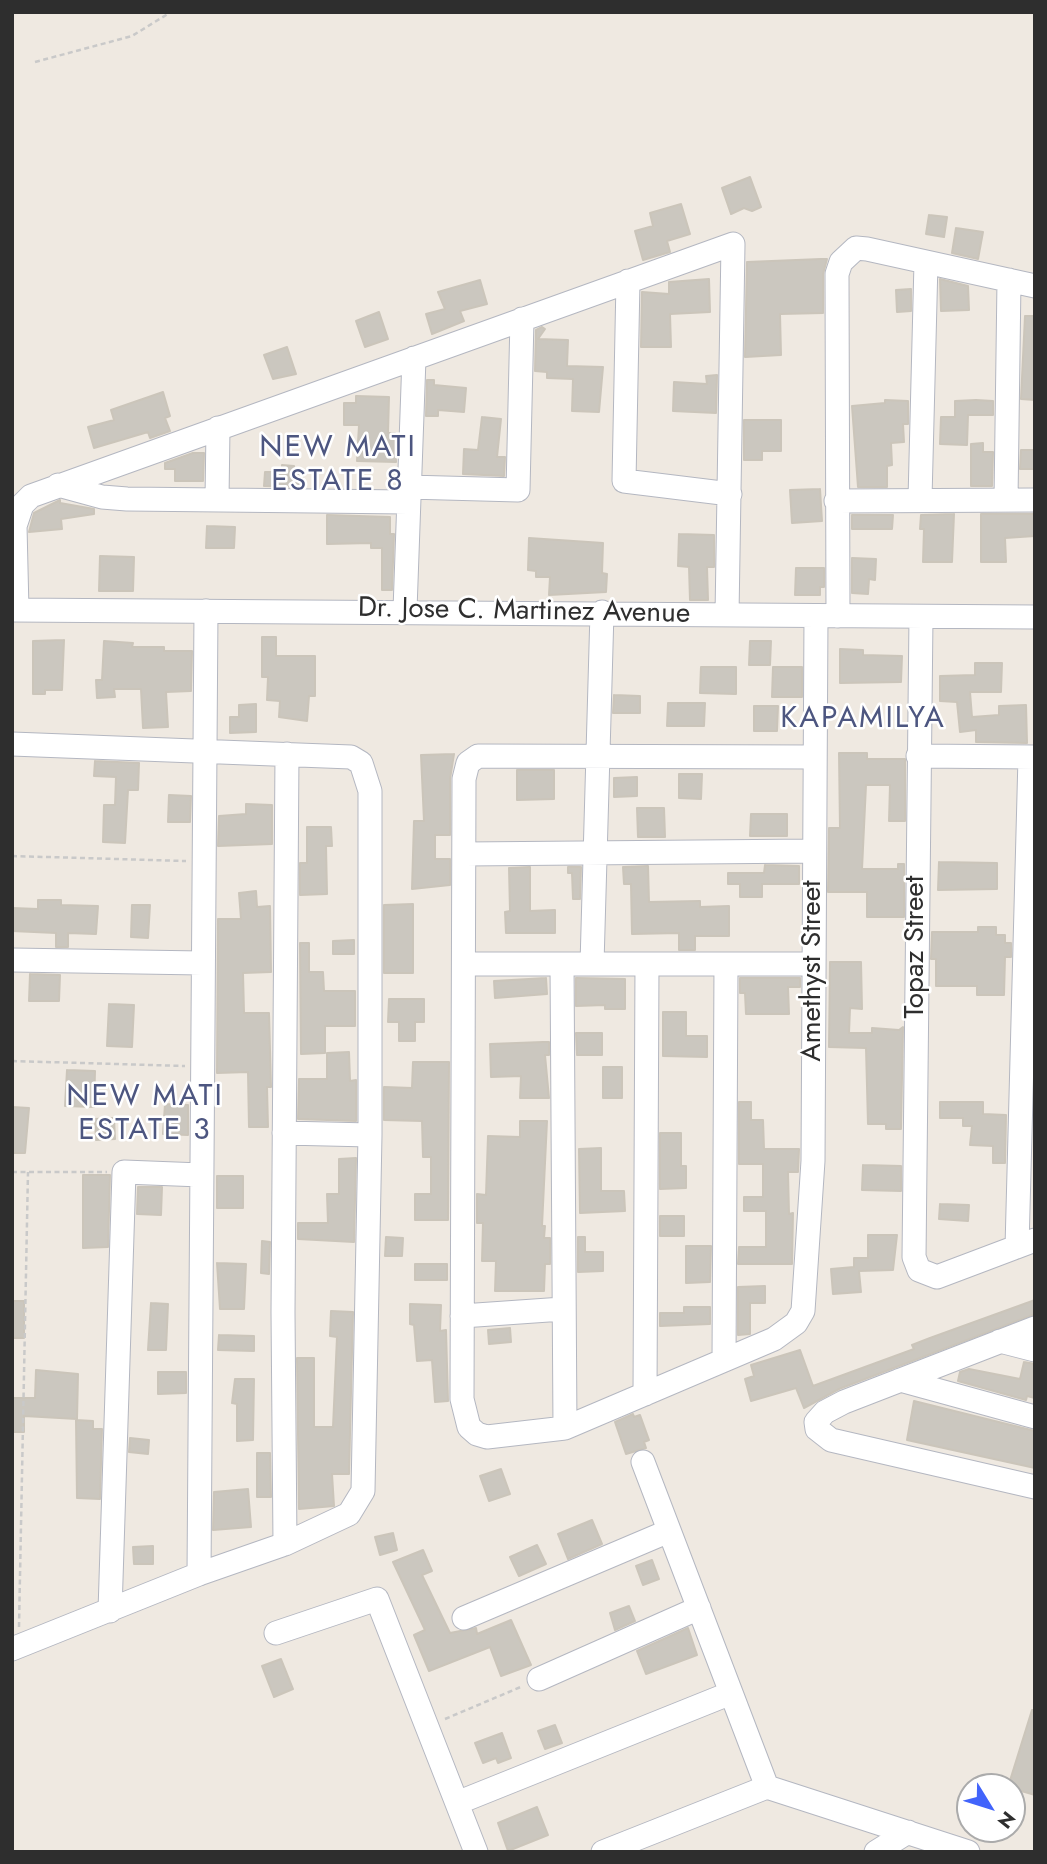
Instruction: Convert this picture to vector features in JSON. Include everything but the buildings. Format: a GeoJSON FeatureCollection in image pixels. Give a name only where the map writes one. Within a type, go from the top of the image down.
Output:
{"type":"FeatureCollection","features":[{"type":"Feature","properties":{"kind":"street"},"geometry":{"type":"LineString","coordinates":[[15,610],[16,515],[31,496],[733,244],[727,615]]}},
{"type":"Feature","properties":{"kind":"street","name":"Amethyst Street"},"geometry":{"type":"LineString","coordinates":[[724,1360],[774,1339],[796,1323],[805,1299],[813,1161],[814,757],[836,500],[837,274],[841,262],[856,248],[926,262]]}},
{"type":"Feature","properties":{"kind":"street"},"geometry":{"type":"LineString","coordinates":[[920,499],[926,262],[1035,286]]}},
{"type":"Feature","properties":{"kind":"street"},"geometry":{"type":"LineString","coordinates":[[1006,500],[1009,280]]}},
{"type":"Feature","properties":{"kind":"street"},"geometry":{"type":"LineString","coordinates":[[628,281],[624,481],[730,494]]}},
{"type":"Feature","properties":{"kind":"street"},"geometry":{"type":"LineString","coordinates":[[58,485],[102,497],[216,500],[517,490],[522,319]]}},
{"type":"Feature","properties":{"kind":"street"},"geometry":{"type":"LineString","coordinates":[[405,610],[414,358]]}},
{"type":"Feature","properties":{"kind":"street"},"geometry":{"type":"LineString","coordinates":[[216,500],[218,428]]}},
{"type":"Feature","properties":{"kind":"street"},"geometry":{"type":"LineString","coordinates":[[836,500],[1035,500]]}},
{"type":"Feature","properties":{"kind":"street","name":"Dr. Jose C. Martinez Avenue"},"geometry":{"type":"LineString","coordinates":[[15,610],[405,610],[1035,617]]}},
{"type":"Feature","properties":{"kind":"street"},"geometry":{"type":"LineString","coordinates":[[199,1574],[206,611]]}},
{"type":"Feature","properties":{"kind":"street"},"geometry":{"type":"LineString","coordinates":[[592,964],[602,612]]}},
{"type":"Feature","properties":{"kind":"street","name":"Topaz Street"},"geometry":{"type":"LineString","coordinates":[[921,617],[914,1257],[923,1274],[945,1276],[1026,1243]]}},
{"type":"Feature","properties":{"kind":"street"},"geometry":{"type":"LineString","coordinates":[[12,744],[351,757],[361,763],[367,774],[370,791],[370,1135],[363,1491],[349,1514],[285,1544],[199,1574],[16,1648]]}},
{"type":"Feature","properties":{"kind":"street"},"geometry":{"type":"LineString","coordinates":[[285,1544],[287,754]]}},
{"type":"Feature","properties":{"kind":"street"},"geometry":{"type":"LineString","coordinates":[[918,756],[1032,757],[1026,1243]]}},
{"type":"Feature","properties":{"kind":"street"},"geometry":{"type":"LineString","coordinates":[[726,964],[724,1360],[565,1428],[487,1437],[469,1427],[463,1399],[465,771],[473,758],[814,757]]}},
{"type":"Feature","properties":{"kind":"street"},"geometry":{"type":"LineString","coordinates":[[464,854],[813,851]]}},
{"type":"Feature","properties":{"kind":"street"},"geometry":{"type":"LineString","coordinates":[[12,960],[202,962]]}},
{"type":"Feature","properties":{"kind":"street"},"geometry":{"type":"LineString","coordinates":[[465,964],[812,964]]}},
{"type":"Feature","properties":{"kind":"street"},"geometry":{"type":"LineString","coordinates":[[562,964],[565,1428]]}},
{"type":"Feature","properties":{"kind":"street"},"geometry":{"type":"LineString","coordinates":[[645,1394],[647,964]]}},
{"type":"Feature","properties":{"kind":"street"},"geometry":{"type":"LineString","coordinates":[[284,1133],[370,1135]]}},
{"type":"Feature","properties":{"kind":"street"},"geometry":{"type":"LineString","coordinates":[[110,1611],[124,1172],[201,1175]]}},
{"type":"Feature","properties":{"kind":"street"},"geometry":{"type":"LineString","coordinates":[[462,1315],[563,1309]]}},
{"type":"Feature","properties":{"kind":"street"},"geometry":{"type":"LineString","coordinates":[[1035,1328],[825,1412],[816,1422],[817,1429],[831,1440],[1035,1487]]}},
{"type":"Feature","properties":{"kind":"street"},"geometry":{"type":"LineString","coordinates":[[1000,1341],[1035,1350]]}},
{"type":"Feature","properties":{"kind":"street"},"geometry":{"type":"LineString","coordinates":[[900,1380],[1035,1417]]}},
{"type":"Feature","properties":{"kind":"street"},"geometry":{"type":"LineString","coordinates":[[643,1462],[767,1787]]}},
{"type":"Feature","properties":{"kind":"street"},"geometry":{"type":"LineString","coordinates":[[464,1618],[669,1531]]}},
{"type":"Feature","properties":{"kind":"street"},"geometry":{"type":"LineString","coordinates":[[276,1633],[377,1599],[476,1852]]}},
{"type":"Feature","properties":{"kind":"street"},"geometry":{"type":"LineString","coordinates":[[539,1679],[699,1608]]}},
{"type":"Feature","properties":{"kind":"street"},"geometry":{"type":"LineString","coordinates":[[457,1803],[731,1693]]}},
{"type":"Feature","properties":{"kind":"street"},"geometry":{"type":"LineString","coordinates":[[604,1852],[767,1787],[968,1852]]}},
{"type":"Feature","properties":{"kind":"street"},"geometry":{"type":"LineString","coordinates":[[876,1852],[908,1832]]}},
{"type":"Feature","properties":{"kind":"path"},"geometry":{"type":"LineString","coordinates":[[35,62],[132,36],[171,12]]}},
{"type":"Feature","properties":{"kind":"path"},"geometry":{"type":"LineString","coordinates":[[12,856],[203,861]]}},
{"type":"Feature","properties":{"kind":"path"},"geometry":{"type":"LineString","coordinates":[[12,1061],[202,1067]]}},
{"type":"Feature","properties":{"kind":"path"},"geometry":{"type":"LineString","coordinates":[[12,1172],[124,1172]]}},
{"type":"Feature","properties":{"kind":"path"},"geometry":{"type":"LineString","coordinates":[[16,1648],[28,1172]]}},
{"type":"Feature","properties":{"kind":"path"},"geometry":{"type":"LineString","coordinates":[[428,1727],[539,1679]]}},
{"type":"Feature","properties":{"kind":"district","name":"NEW MATI ESTATE 8"},"geometry":{"type":"Point","coordinates":[338,466]}},
{"type":"Feature","properties":{"kind":"district","name":"KAPAMILYA"},"geometry":{"type":"Point","coordinates":[863,720]}},
{"type":"Feature","properties":{"kind":"district","name":"NEW MATI ESTATE 3"},"geometry":{"type":"Point","coordinates":[145,1115]}}]}
